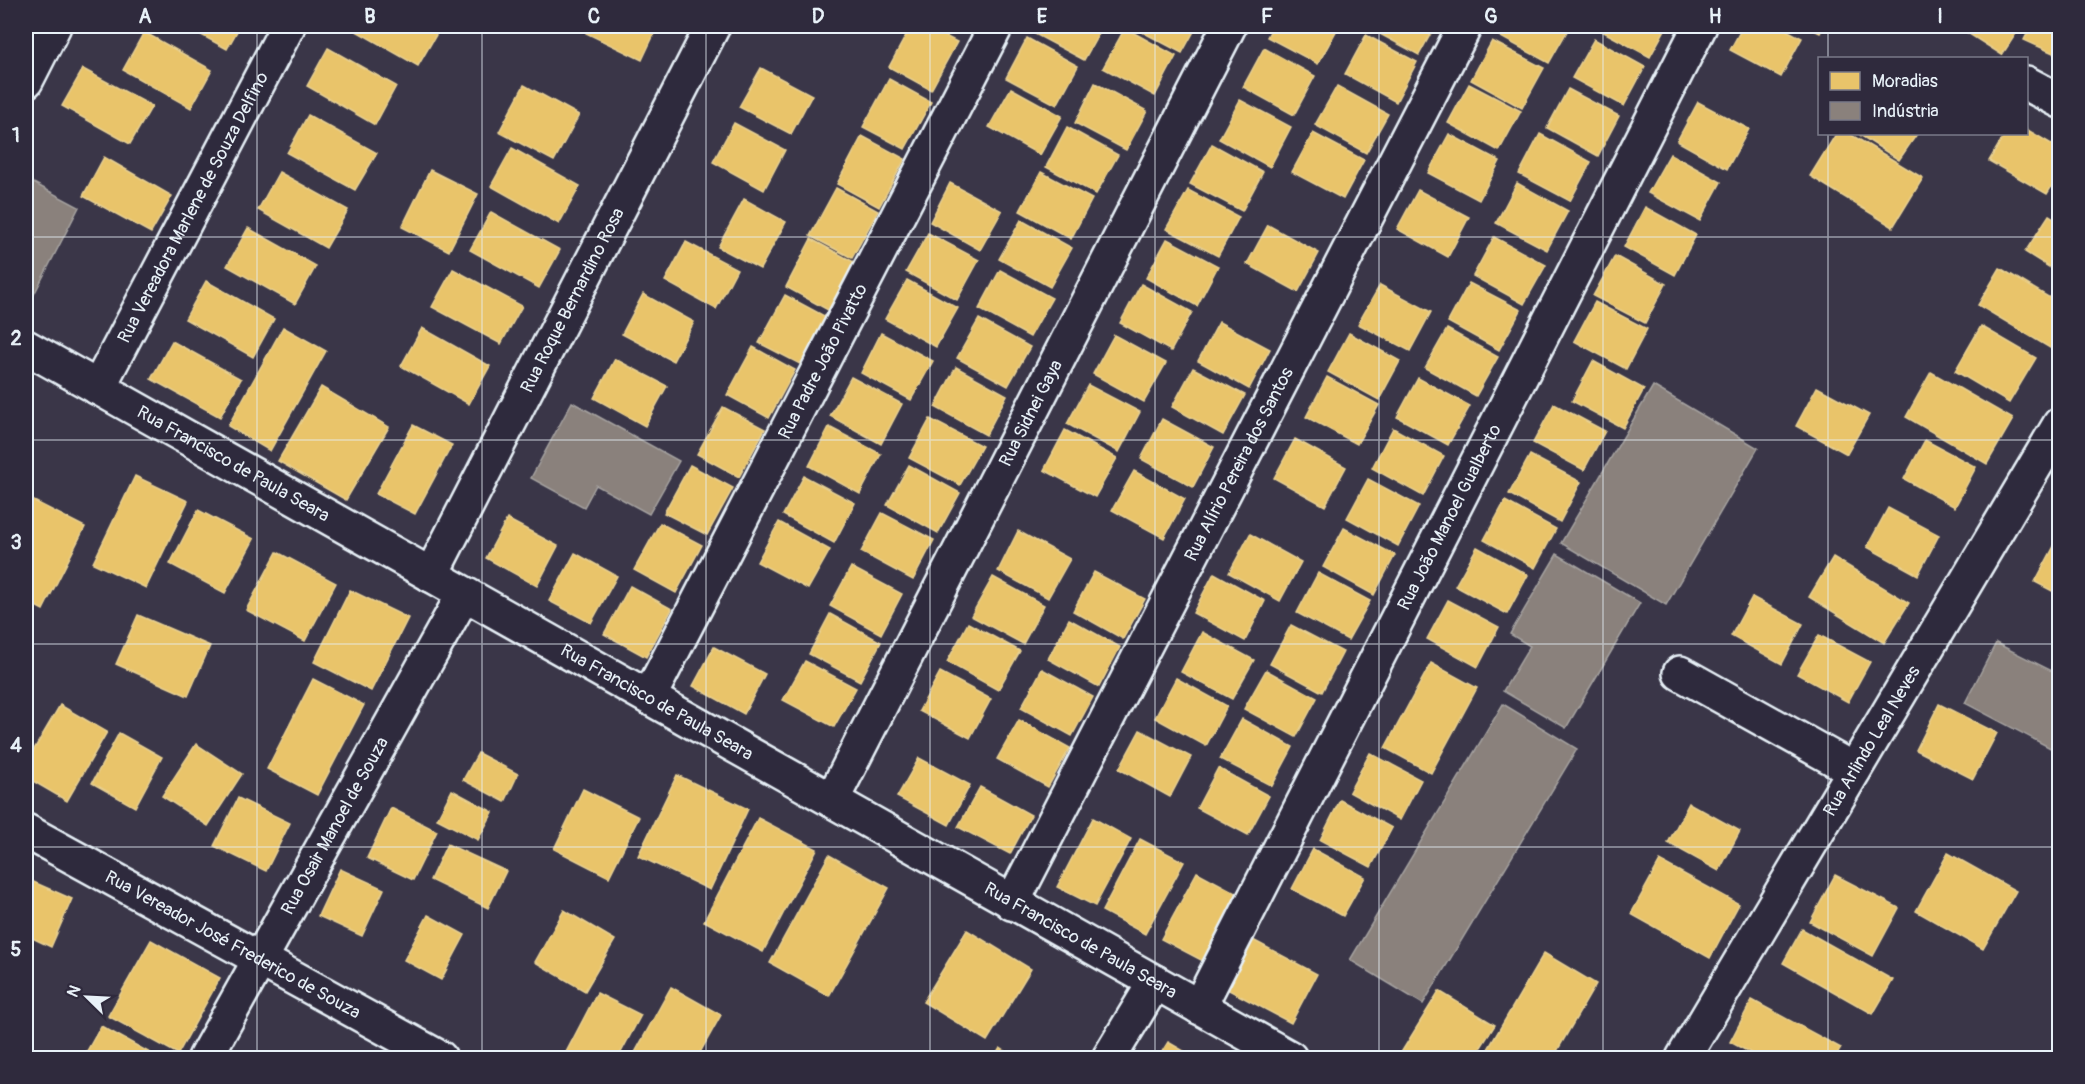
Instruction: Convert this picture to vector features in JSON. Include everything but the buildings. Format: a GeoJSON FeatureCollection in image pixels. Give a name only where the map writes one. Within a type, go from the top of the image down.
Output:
{"type":"FeatureCollection","features":[{"type":"Feature","properties":{"kind":"street"},"geometry":{"type":"LineString","coordinates":[[26,81],[54,26]]}},
{"type":"Feature","properties":{"kind":"street","name":"Rua Vereadora Marlene de Souza Delfino"},"geometry":{"type":"LineString","coordinates":[[98,388],[288,26]]}},
{"type":"Feature","properties":{"kind":"street","name":"Rua Roque Bernardino Rosa"},"geometry":{"type":"LineString","coordinates":[[431,575],[714,26]]}},
{"type":"Feature","properties":{"kind":"street","name":"Rua Padre João Pivatto"},"geometry":{"type":"LineString","coordinates":[[649,697],[996,26]]}},
{"type":"Feature","properties":{"kind":"street","name":"Rua Sidnei Gaya"},"geometry":{"type":"LineString","coordinates":[[832,800],[1229,26]]}},
{"type":"Feature","properties":{"kind":"street","name":"Rua Alírio Pereira dos Santos"},"geometry":{"type":"LineString","coordinates":[[1012,903],[1465,26]]}},
{"type":"Feature","properties":{"kind":"street","name":"Rua João Manoel Gualberto"},"geometry":{"type":"LineString","coordinates":[[1198,1007],[1700,26]]}},
{"type":"Feature","properties":{"kind":"street"},"geometry":{"type":"LineString","coordinates":[[2028,84],[2060,101]]}},
{"type":"Feature","properties":{"kind":"street","name":"Rua Francisco de Paula Seara"},"geometry":{"type":"LineString","coordinates":[[26,347],[1290,1059]]}},
{"type":"Feature","properties":{"kind":"street","name":"Rua Arlindo Leal Neves"},"geometry":{"type":"LineString","coordinates":[[1683,1059],[2060,424]]}},
{"type":"Feature","properties":{"kind":"street","name":"Rua Osair Manoel de Souza"},"geometry":{"type":"LineString","coordinates":[[205,1059],[464,594]]}},
{"type":"Feature","properties":{"kind":"street"},"geometry":{"type":"LineString","coordinates":[[1680,673],[1854,770]]}},
{"type":"Feature","properties":{"kind":"street","name":"Rua Vereador José Frederico de Souza"},"geometry":{"type":"LineString","coordinates":[[26,831],[440,1059]]}},
{"type":"Feature","properties":{"kind":"street"},"geometry":{"type":"LineString","coordinates":[[1109,1059],[1155,982]]}}]}
